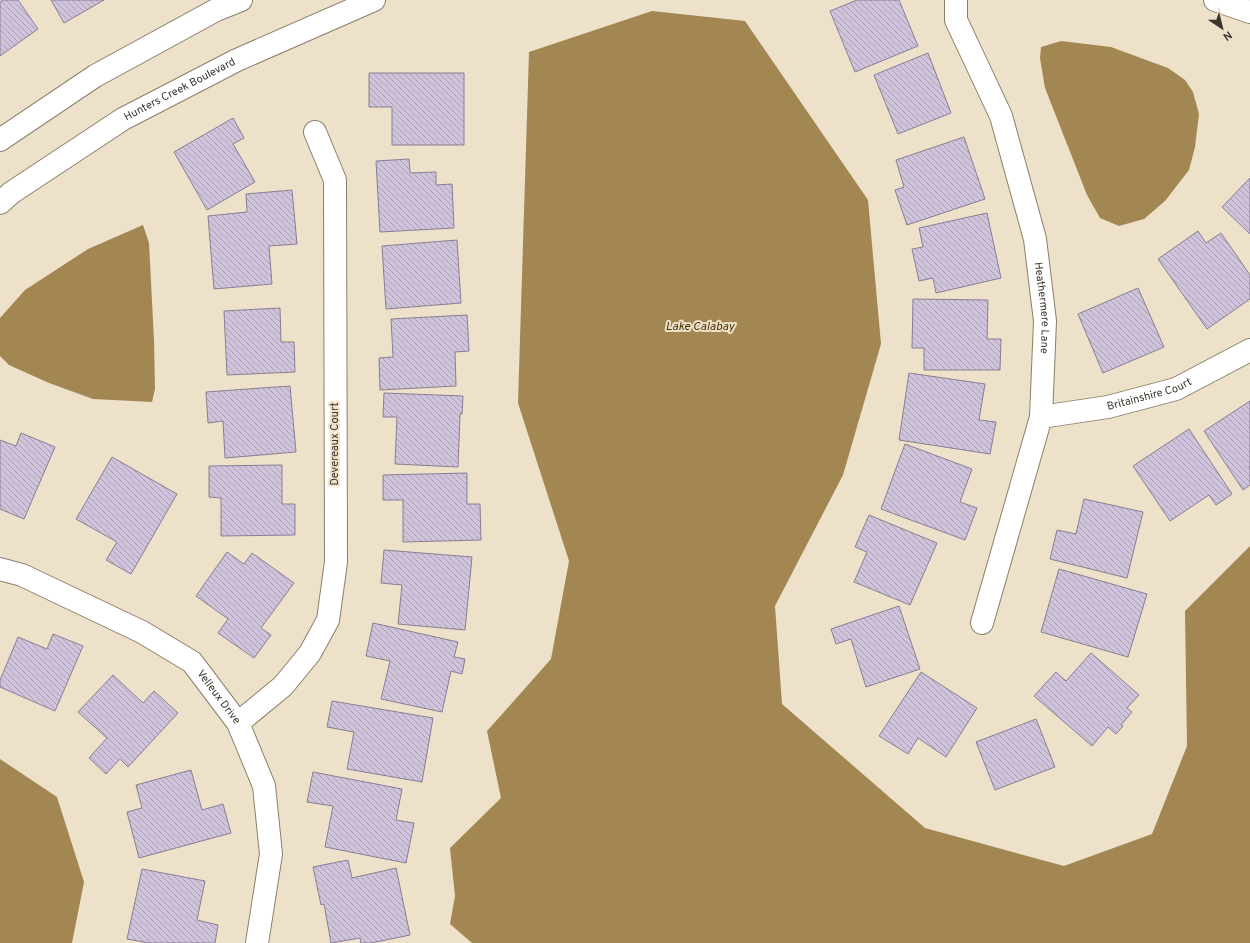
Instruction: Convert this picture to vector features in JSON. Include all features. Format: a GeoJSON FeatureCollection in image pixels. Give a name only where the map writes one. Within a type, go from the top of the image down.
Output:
{"type":"FeatureCollection","features":[{"type":"Feature","properties":{"kind":"street"},"geometry":{"type":"LineString","coordinates":[[0,140],[95,76],[216,10],[241,0]]}},
{"type":"Feature","properties":{"kind":"street","name":"Hunters Creek Boulevard"},"geometry":{"type":"LineString","coordinates":[[0,203],[11,193],[123,119],[237,60],[374,0]]}},
{"type":"Feature","properties":{"kind":"street","name":"Heathermere Lane"},"geometry":{"type":"LineString","coordinates":[[956,0],[956,20],[1001,116],[1035,239],[1045,321],[1041,417],[982,623]]}},
{"type":"Feature","properties":{"kind":"street"},"geometry":{"type":"LineString","coordinates":[[1215,0],[1250,12]]}},
{"type":"Feature","properties":{"kind":"street","name":"Devereaux Court"},"geometry":{"type":"LineString","coordinates":[[238,723],[283,686],[310,653],[328,620],[336,562],[335,180],[315,132]]}},
{"type":"Feature","properties":{"kind":"street","name":"Britainshire Court"},"geometry":{"type":"LineString","coordinates":[[1041,417],[1108,407],[1176,389],[1250,350]]}},
{"type":"Feature","properties":{"kind":"street","name":"Velleux Drive"},"geometry":{"type":"LineString","coordinates":[[0,569],[22,575],[142,632],[192,662],[238,723],[264,786],[271,854],[257,943]]}},
{"type":"Feature","properties":{"kind":"water","name":"Lake Calabay"},"geometry":{"type":"Polygon","coordinates":[[[652,11],[745,21],[868,200],[881,344],[843,475],[775,606],[782,704],[925,828],[1064,866],[1152,834],[1187,746],[1185,611],[1250,546],[1250,943],[472,943],[450,924],[455,896],[450,848],[501,798],[487,731],[551,659],[569,561],[518,403],[529,52],[652,11]]]}},
{"type":"Feature","properties":{"kind":"water"},"geometry":{"type":"Polygon","coordinates":[[[1061,41],[1111,47],[1168,68],[1185,80],[1193,92],[1199,114],[1195,147],[1189,170],[1165,201],[1144,219],[1119,226],[1100,218],[1087,195],[1045,88],[1040,58],[1041,47],[1061,41]]]}},
{"type":"Feature","properties":{"kind":"water"},"geometry":{"type":"Polygon","coordinates":[[[143,225],[149,243],[154,340],[155,389],[152,402],[93,399],[49,383],[9,365],[0,356],[0,318],[25,290],[88,249],[143,225]]]}},
{"type":"Feature","properties":{"kind":"water"},"geometry":{"type":"Polygon","coordinates":[[[0,759],[57,797],[84,882],[72,943],[0,943],[0,759]]]}},
{"type":"Feature","properties":{"kind":"building"},"geometry":{"type":"Polygon","coordinates":[[[3,0],[18,0],[38,29],[0,56],[0,2],[3,0]]]}},
{"type":"Feature","properties":{"kind":"building"},"geometry":{"type":"Polygon","coordinates":[[[51,0],[104,0],[64,23],[51,0]]]}},
{"type":"Feature","properties":{"kind":"building"},"geometry":{"type":"Polygon","coordinates":[[[857,0],[899,0],[918,46],[855,72],[830,11],[857,0]]]}},
{"type":"Feature","properties":{"kind":"building"},"geometry":{"type":"Polygon","coordinates":[[[928,53],[951,113],[898,134],[874,75],[928,53]]]}},
{"type":"Feature","properties":{"kind":"building"},"geometry":{"type":"Polygon","coordinates":[[[369,73],[464,73],[464,145],[392,145],[392,107],[369,107],[369,73]]]}},
{"type":"Feature","properties":{"kind":"building"},"geometry":{"type":"Polygon","coordinates":[[[233,118],[244,138],[233,144],[255,182],[207,210],[174,152],[233,118]]]}},
{"type":"Feature","properties":{"kind":"building"},"geometry":{"type":"Polygon","coordinates":[[[964,137],[985,199],[907,225],[895,190],[904,187],[896,160],[964,137]]]}},
{"type":"Feature","properties":{"kind":"building"},"geometry":{"type":"Polygon","coordinates":[[[409,159],[410,173],[436,172],[436,185],[452,184],[454,228],[380,232],[376,161],[409,159]]]}},
{"type":"Feature","properties":{"kind":"building"},"geometry":{"type":"Polygon","coordinates":[[[1250,178],[1250,234],[1222,207],[1250,178]]]}},
{"type":"Feature","properties":{"kind":"building"},"geometry":{"type":"Polygon","coordinates":[[[292,190],[297,244],[269,246],[272,284],[214,289],[208,216],[247,212],[246,194],[292,190]]]}},
{"type":"Feature","properties":{"kind":"building"},"geometry":{"type":"Polygon","coordinates":[[[987,213],[1001,278],[936,293],[933,278],[919,281],[912,249],[923,247],[919,228],[987,213]]]}},
{"type":"Feature","properties":{"kind":"building"},"geometry":{"type":"Polygon","coordinates":[[[1198,231],[1206,243],[1221,233],[1250,275],[1250,299],[1207,329],[1158,259],[1198,231]]]}},
{"type":"Feature","properties":{"kind":"building"},"geometry":{"type":"Polygon","coordinates":[[[457,240],[461,303],[386,309],[382,246],[457,240]]]}},
{"type":"Feature","properties":{"kind":"building"},"geometry":{"type":"Polygon","coordinates":[[[1138,288],[1164,347],[1103,373],[1078,314],[1138,288]]]}},
{"type":"Feature","properties":{"kind":"building"},"geometry":{"type":"Polygon","coordinates":[[[913,299],[988,300],[987,339],[1001,339],[1000,370],[924,370],[924,348],[912,348],[913,299]]]}},
{"type":"Feature","properties":{"kind":"building"},"geometry":{"type":"Polygon","coordinates":[[[280,308],[281,342],[294,342],[295,372],[227,375],[224,311],[280,308]]]}},
{"type":"Feature","properties":{"kind":"building"},"geometry":{"type":"Polygon","coordinates":[[[467,315],[469,351],[455,352],[456,386],[380,390],[379,358],[393,357],[391,319],[467,315]]]}},
{"type":"Feature","properties":{"kind":"building"},"geometry":{"type":"Polygon","coordinates":[[[909,373],[985,384],[979,420],[996,422],[990,454],[899,440],[909,373]]]}},
{"type":"Feature","properties":{"kind":"building"},"geometry":{"type":"Polygon","coordinates":[[[290,386],[296,452],[225,458],[223,421],[208,423],[206,392],[290,386]]]}},
{"type":"Feature","properties":{"kind":"building"},"geometry":{"type":"Polygon","coordinates":[[[384,393],[463,396],[462,414],[460,414],[458,467],[395,464],[397,417],[383,417],[384,393]]]}},
{"type":"Feature","properties":{"kind":"building"},"geometry":{"type":"Polygon","coordinates":[[[1250,401],[1250,485],[1243,490],[1204,431],[1250,401]]]}},
{"type":"Feature","properties":{"kind":"building"},"geometry":{"type":"Polygon","coordinates":[[[1189,429],[1232,494],[1216,505],[1209,495],[1170,521],[1133,466],[1189,429]]]}},
{"type":"Feature","properties":{"kind":"building"},"geometry":{"type":"Polygon","coordinates":[[[21,433],[55,447],[24,519],[0,509],[0,440],[16,446],[21,433]]]}},
{"type":"Feature","properties":{"kind":"building"},"geometry":{"type":"Polygon","coordinates":[[[905,444],[972,469],[960,502],[977,508],[965,540],[881,509],[905,444]]]}},
{"type":"Feature","properties":{"kind":"building"},"geometry":{"type":"Polygon","coordinates":[[[112,457],[177,494],[131,574],[106,560],[117,542],[76,519],[112,457]]]}},
{"type":"Feature","properties":{"kind":"building"},"geometry":{"type":"Polygon","coordinates":[[[282,465],[282,504],[295,504],[295,535],[221,536],[221,498],[209,497],[209,466],[282,465]]]}},
{"type":"Feature","properties":{"kind":"building"},"geometry":{"type":"Polygon","coordinates":[[[467,473],[467,504],[480,504],[481,540],[403,542],[403,500],[383,500],[383,475],[467,473]]]}},
{"type":"Feature","properties":{"kind":"building"},"geometry":{"type":"Polygon","coordinates":[[[1084,499],[1143,512],[1127,578],[1050,559],[1057,530],[1076,534],[1084,499]]]}},
{"type":"Feature","properties":{"kind":"building"},"geometry":{"type":"Polygon","coordinates":[[[869,515],[937,543],[910,605],[854,582],[867,552],[855,547],[869,515]]]}},
{"type":"Feature","properties":{"kind":"building"},"geometry":{"type":"Polygon","coordinates":[[[384,550],[472,557],[465,630],[398,624],[402,585],[381,583],[384,550]]]}},
{"type":"Feature","properties":{"kind":"building"},"geometry":{"type":"Polygon","coordinates":[[[227,552],[244,564],[252,553],[294,583],[261,628],[271,635],[254,658],[218,633],[228,619],[196,596],[227,552]]]}},
{"type":"Feature","properties":{"kind":"building"},"geometry":{"type":"Polygon","coordinates":[[[1059,569],[1147,594],[1128,657],[1041,632],[1059,569]]]}},
{"type":"Feature","properties":{"kind":"building"},"geometry":{"type":"Polygon","coordinates":[[[899,606],[920,669],[866,687],[851,639],[836,644],[831,629],[899,606]]]}},
{"type":"Feature","properties":{"kind":"building"},"geometry":{"type":"Polygon","coordinates":[[[373,623],[458,642],[454,657],[465,659],[462,674],[451,671],[442,712],[381,699],[390,661],[366,656],[373,623]]]}},
{"type":"Feature","properties":{"kind":"building"},"geometry":{"type":"Polygon","coordinates":[[[53,634],[83,646],[55,711],[0,687],[0,680],[18,637],[47,649],[53,634]]]}},
{"type":"Feature","properties":{"kind":"building"},"geometry":{"type":"Polygon","coordinates":[[[1091,653],[1139,695],[1127,708],[1132,712],[1121,725],[1123,726],[1116,734],[1108,727],[1092,746],[1034,696],[1056,672],[1066,681],[1091,653]]]}},
{"type":"Feature","properties":{"kind":"building"},"geometry":{"type":"Polygon","coordinates":[[[921,672],[977,708],[946,757],[918,738],[908,754],[879,736],[921,672]]]}},
{"type":"Feature","properties":{"kind":"building"},"geometry":{"type":"Polygon","coordinates":[[[113,675],[143,703],[154,691],[178,713],[128,767],[120,759],[106,774],[89,758],[107,738],[78,712],[113,675]]]}},
{"type":"Feature","properties":{"kind":"building"},"geometry":{"type":"Polygon","coordinates":[[[332,701],[433,718],[422,782],[347,769],[354,732],[327,727],[332,701]]]}},
{"type":"Feature","properties":{"kind":"building"},"geometry":{"type":"Polygon","coordinates":[[[1036,719],[1055,767],[995,790],[976,742],[1036,719]]]}},
{"type":"Feature","properties":{"kind":"building"},"geometry":{"type":"Polygon","coordinates":[[[191,770],[202,810],[223,804],[231,833],[139,858],[127,812],[142,808],[136,785],[191,770]]]}},
{"type":"Feature","properties":{"kind":"building"},"geometry":{"type":"Polygon","coordinates":[[[313,772],[402,789],[396,820],[414,823],[406,863],[325,847],[333,806],[307,802],[313,772]]]}},
{"type":"Feature","properties":{"kind":"building"},"geometry":{"type":"Polygon","coordinates":[[[348,860],[352,878],[396,868],[410,935],[371,943],[361,943],[360,938],[331,943],[324,904],[321,905],[313,867],[348,860]]]}},
{"type":"Feature","properties":{"kind":"building"},"geometry":{"type":"Polygon","coordinates":[[[142,869],[205,881],[197,920],[218,925],[215,943],[149,943],[127,939],[142,869]]]}}]}
